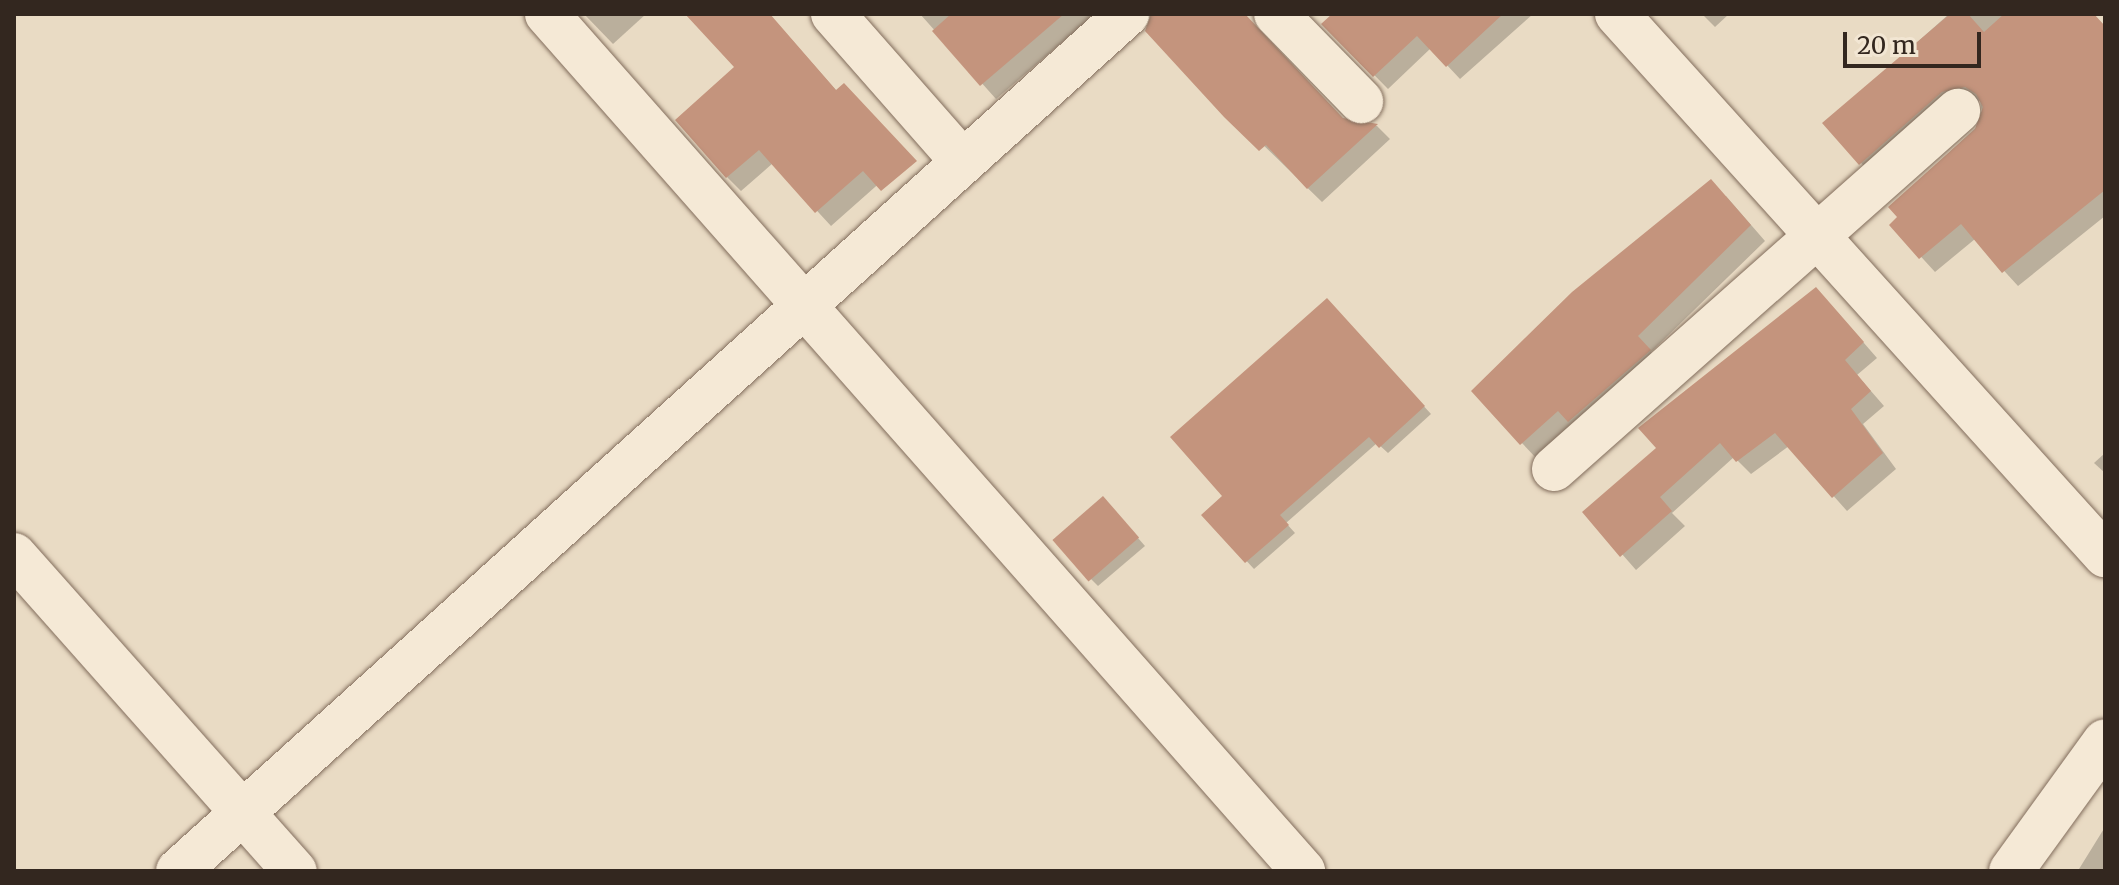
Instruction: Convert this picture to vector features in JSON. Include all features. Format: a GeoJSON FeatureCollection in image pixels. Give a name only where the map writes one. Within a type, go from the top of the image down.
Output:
{"type":"FeatureCollection","features":[{"type":"Feature","properties":{"kind":"street"},"geometry":{"type":"LineString","coordinates":[[547,14],[1303,871]]}},
{"type":"Feature","properties":{"kind":"street"},"geometry":{"type":"LineString","coordinates":[[833,14],[962,161]]}},
{"type":"Feature","properties":{"kind":"street"},"geometry":{"type":"LineString","coordinates":[[178,871],[1127,14]]}},
{"type":"Feature","properties":{"kind":"street"},"geometry":{"type":"LineString","coordinates":[[1276,14],[1361,101]]}},
{"type":"Feature","properties":{"kind":"street"},"geometry":{"type":"LineString","coordinates":[[1617,14],[2105,555]]}},
{"type":"Feature","properties":{"kind":"street"},"geometry":{"type":"LineString","coordinates":[[1554,469],[1958,111]]}},
{"type":"Feature","properties":{"kind":"street"},"geometry":{"type":"LineString","coordinates":[[14,555],[295,871]]}},
{"type":"Feature","properties":{"kind":"street"},"geometry":{"type":"LineString","coordinates":[[2011,871],[2105,741]]}},
{"type":"Feature","properties":{"kind":"building"},"geometry":{"type":"Polygon","coordinates":[[[685,14],[770,14],[836,90],[844,83],[917,161],[881,191],[863,171],[815,213],[759,150],[726,178],[675,120],[734,67],[685,14]]]}},
{"type":"Feature","properties":{"kind":"building"},"geometry":{"type":"Polygon","coordinates":[[[951,14],[1064,14],[980,86],[932,31],[951,14]]]}},
{"type":"Feature","properties":{"kind":"building"},"geometry":{"type":"Polygon","coordinates":[[[1151,14],[1245,14],[1343,118],[1378,124],[1307,189],[1266,145],[1259,151],[1224,117],[1145,31],[1151,14]]]}},
{"type":"Feature","properties":{"kind":"building"},"geometry":{"type":"Polygon","coordinates":[[[1332,14],[1503,14],[1446,67],[1417,36],[1373,77],[1321,24],[1332,14]]]}},
{"type":"Feature","properties":{"kind":"building"},"geometry":{"type":"Polygon","coordinates":[[[1950,14],[1968,14],[1984,32],[2004,14],[2094,14],[2105,26],[2105,190],[2002,273],[1961,224],[1919,259],[1889,225],[1897,217],[1888,207],[1975,129],[1983,107],[1976,94],[1965,87],[1942,92],[1859,165],[1822,123],[1950,14]]]}},
{"type":"Feature","properties":{"kind":"building"},"geometry":{"type":"Polygon","coordinates":[[[1711,179],[1751,225],[1638,336],[1651,350],[1568,422],[1558,411],[1520,445],[1471,391],[1572,292],[1711,179]]]}},
{"type":"Feature","properties":{"kind":"building"},"geometry":{"type":"Polygon","coordinates":[[[1816,287],[1864,342],[1845,360],[1871,391],[1851,409],[1883,453],[1832,498],[1775,433],[1736,462],[1720,443],[1660,497],[1672,511],[1620,557],[1582,512],[1656,448],[1638,428],[1816,287]]]}},
{"type":"Feature","properties":{"kind":"building"},"geometry":{"type":"Polygon","coordinates":[[[1327,298],[1425,406],[1379,448],[1369,437],[1280,515],[1289,525],[1245,563],[1201,515],[1222,496],[1170,437],[1327,298]]]}},
{"type":"Feature","properties":{"kind":"building"},"geometry":{"type":"Polygon","coordinates":[[[1103,496],[1139,538],[1089,581],[1052,540],[1103,496]]]}}]}
